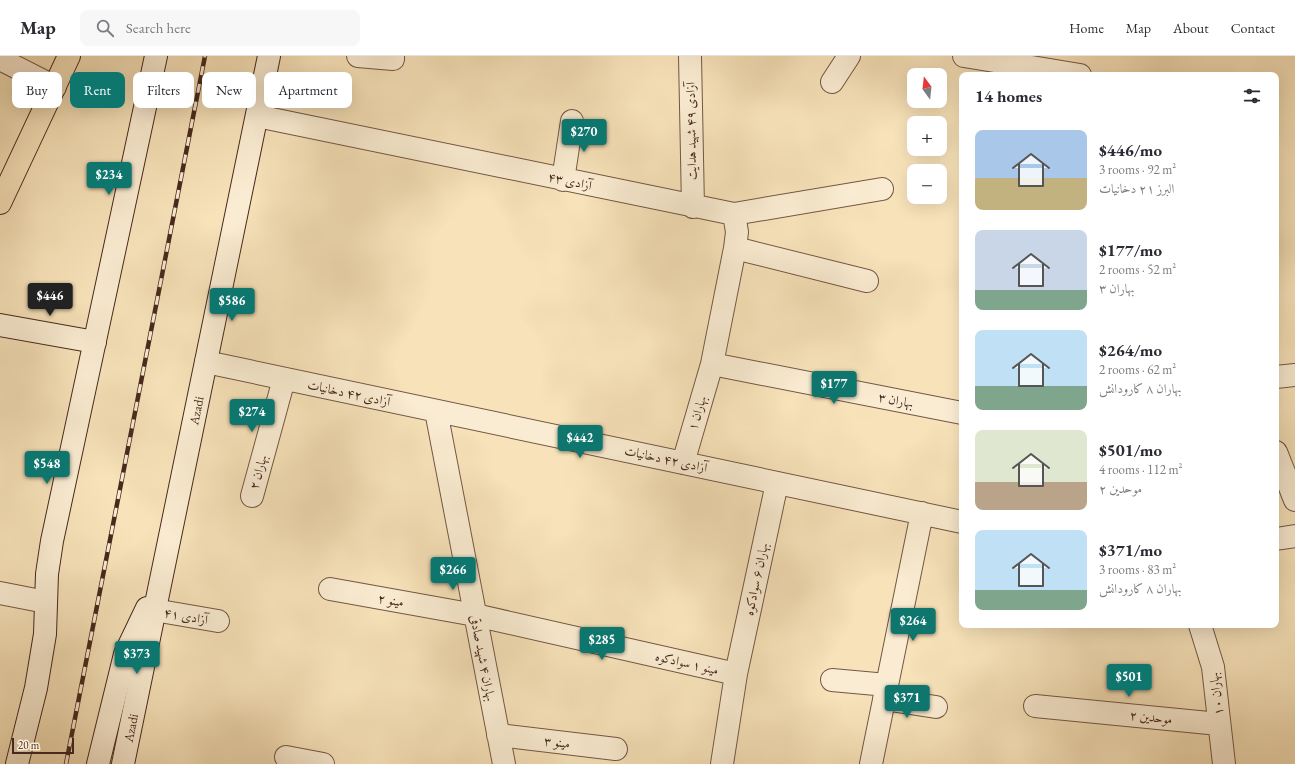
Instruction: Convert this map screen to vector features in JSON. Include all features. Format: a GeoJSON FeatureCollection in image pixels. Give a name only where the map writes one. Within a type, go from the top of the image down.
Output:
{"type":"FeatureCollection","features":[{"type":"Feature","properties":{"kind":"main road"},"geometry":{"type":"LineString","coordinates":[[62,72],[69,56]]}},
{"type":"Feature","properties":{"kind":"main road"},"geometry":{"type":"LineString","coordinates":[[2,192],[44,108]]}},
{"type":"Feature","properties":{"kind":"street"},"geometry":{"type":"LineString","coordinates":[[17,764],[36,688],[45,634],[47,574],[52,542],[156,56]]}},
{"type":"Feature","properties":{"kind":"street","name":"Azadi"},"geometry":{"type":"LineString","coordinates":[[123,764],[269,56]]}},
{"type":"Feature","properties":{"kind":"street"},"geometry":{"type":"LineString","coordinates":[[358,56],[393,58]]}},
{"type":"Feature","properties":{"kind":"street","name":"آزادی ۴۹ شهید هدایت"},"geometry":{"type":"LineString","coordinates":[[690,56],[692,206]]}},
{"type":"Feature","properties":{"kind":"street"},"geometry":{"type":"LineString","coordinates":[[832,82],[849,56]]}},
{"type":"Feature","properties":{"kind":"street"},"geometry":{"type":"LineString","coordinates":[[964,56],[1031,71],[1043,72]]}},
{"type":"Feature","properties":{"kind":"street"},"geometry":{"type":"LineString","coordinates":[[0,59],[26,72]]}},
{"type":"Feature","properties":{"kind":"street","name":"آزادی ۴۳"},"geometry":{"type":"LineString","coordinates":[[257,116],[734,214]]}},
{"type":"Feature","properties":{"kind":"street"},"geometry":{"type":"LineString","coordinates":[[563,180],[572,121]]}},
{"type":"Feature","properties":{"kind":"street"},"geometry":{"type":"LineString","coordinates":[[712,364],[736,248],[737,232],[734,214],[882,189]]}},
{"type":"Feature","properties":{"kind":"street"},"geometry":{"type":"LineString","coordinates":[[736,248],[867,281]]}},
{"type":"Feature","properties":{"kind":"street"},"geometry":{"type":"LineString","coordinates":[[0,326],[94,342]]}},
{"type":"Feature","properties":{"kind":"street","name":"آزادی ۴۲ دخانیات"},"geometry":{"type":"LineString","coordinates":[[206,362],[959,521]]}},
{"type":"Feature","properties":{"kind":"street","name":"بهاران ۳"},"geometry":{"type":"LineString","coordinates":[[712,364],[959,412]]}},
{"type":"Feature","properties":{"kind":"street","name":"بهاران ۱"},"geometry":{"type":"LineString","coordinates":[[683,463],[712,364]]}},
{"type":"Feature","properties":{"kind":"street"},"geometry":{"type":"LineString","coordinates":[[1279,377],[1295,375]]}},
{"type":"Feature","properties":{"kind":"street","name":"بهاران ۲"},"geometry":{"type":"LineString","coordinates":[[252,496],[284,379]]}},
{"type":"Feature","properties":{"kind":"street","name":"بهاران ۴ شهید صادقی"},"geometry":{"type":"LineString","coordinates":[[436,411],[504,764]]}},
{"type":"Feature","properties":{"kind":"street"},"geometry":{"type":"LineString","coordinates":[[1279,460],[1295,500]]}},
{"type":"Feature","properties":{"kind":"street","name":"بهاران ۶ سوادکوه"},"geometry":{"type":"LineString","coordinates":[[722,764],[736,674],[777,483]]}},
{"type":"Feature","properties":{"kind":"street"},"geometry":{"type":"LineString","coordinates":[[870,764],[922,513]]}},
{"type":"Feature","properties":{"kind":"street"},"geometry":{"type":"LineString","coordinates":[[1279,539],[1295,536]]}},
{"type":"Feature","properties":{"kind":"street"},"geometry":{"type":"LineString","coordinates":[[98,764],[124,654],[161,580]]}},
{"type":"Feature","properties":{"kind":"street","name":"مینو ۲"},"geometry":{"type":"LineString","coordinates":[[330,589],[475,615]]}},
{"type":"Feature","properties":{"kind":"street"},"geometry":{"type":"LineString","coordinates":[[0,592],[46,602]]}},
{"type":"Feature","properties":{"kind":"street","name":"آزادی ۴۱"},"geometry":{"type":"LineString","coordinates":[[154,610],[218,621]]}},
{"type":"Feature","properties":{"kind":"street","name":"مینو ۱ سوادکوه"},"geometry":{"type":"LineString","coordinates":[[475,615],[736,674]]}},
{"type":"Feature","properties":{"kind":"street","name":"بهاران ۱۰"},"geometry":{"type":"LineString","coordinates":[[1201,628],[1213,668],[1224,764]]}},
{"type":"Feature","properties":{"kind":"street"},"geometry":{"type":"LineString","coordinates":[[832,680],[885,692],[936,707]]}},
{"type":"Feature","properties":{"kind":"street","name":"موحدین ۲"},"geometry":{"type":"LineString","coordinates":[[1035,706],[1219,724]]}},
{"type":"Feature","properties":{"kind":"street","name":"مینو ۳"},"geometry":{"type":"LineString","coordinates":[[498,735],[616,749]]}},
{"type":"Feature","properties":{"kind":"street"},"geometry":{"type":"LineString","coordinates":[[286,757],[323,764]]}},
{"type":"Feature","properties":{"kind":"railway"},"geometry":{"type":"LineString","coordinates":[[66,764],[205,56]]}}]}
